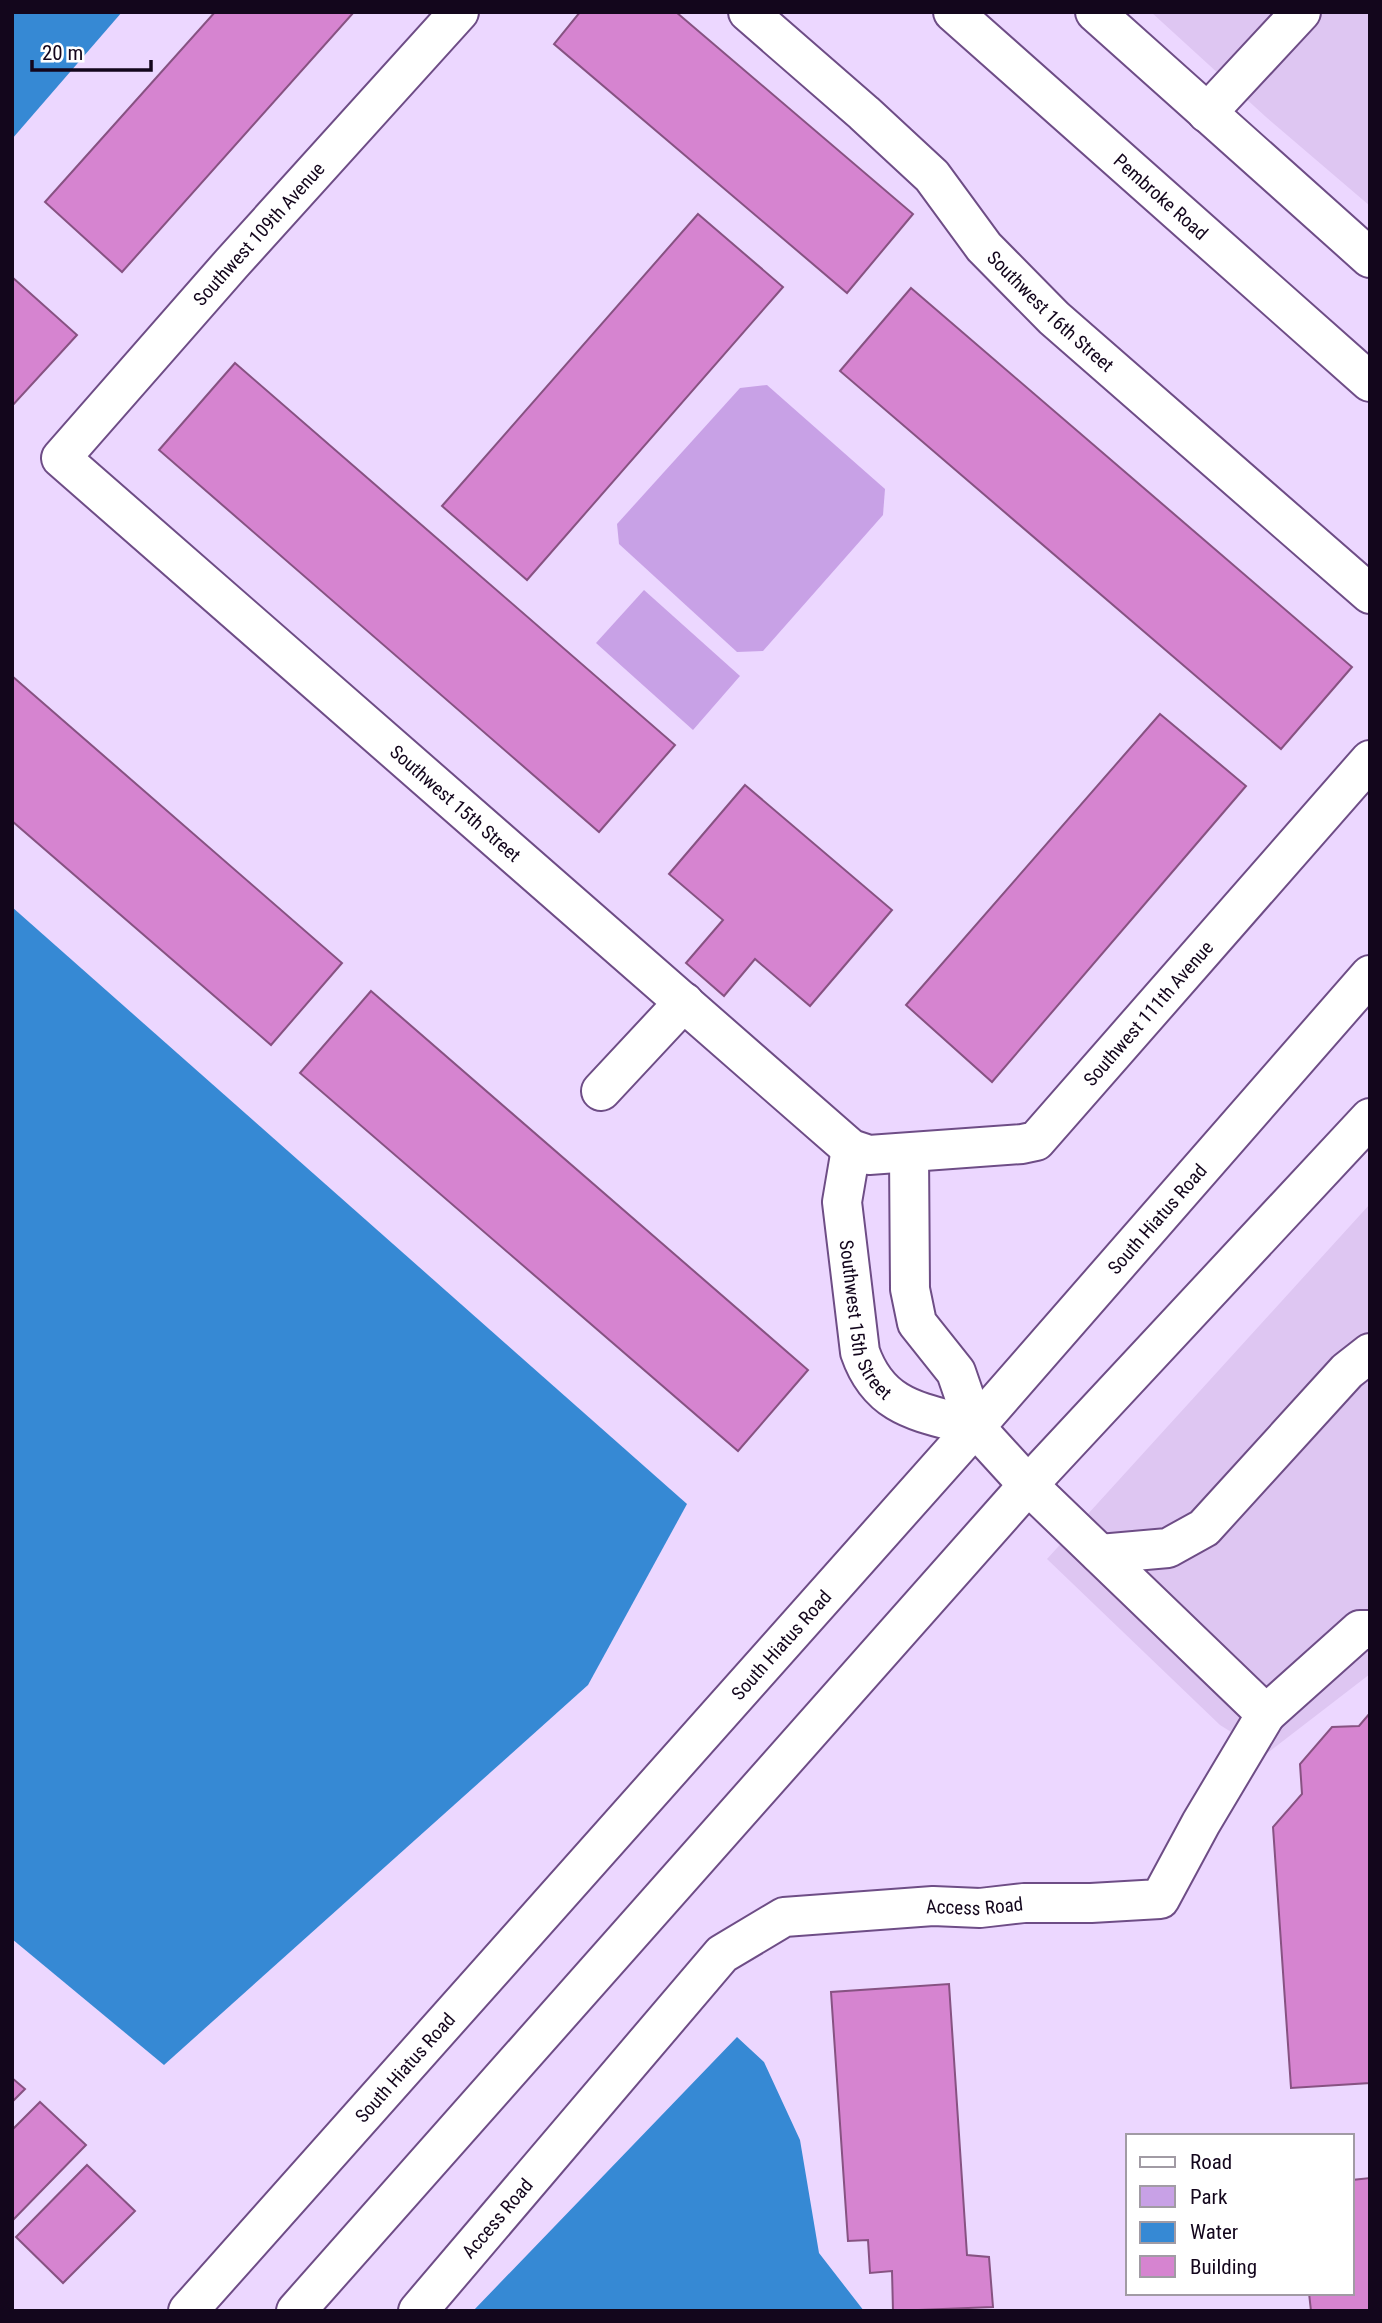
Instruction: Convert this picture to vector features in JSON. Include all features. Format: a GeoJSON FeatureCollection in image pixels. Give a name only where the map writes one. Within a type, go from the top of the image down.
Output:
{"type":"FeatureCollection","features":[{"type":"Feature","properties":{"kind":"street","name":"Southwest 109th Avenue"},"geometry":{"type":"LineString","coordinates":[[61,458],[232,263],[459,12]]}},
{"type":"Feature","properties":{"kind":"street","name":"Southwest 16th Street"},"geometry":{"type":"LineString","coordinates":[[748,12],[932,176],[984,247],[1055,318],[1370,594]]}},
{"type":"Feature","properties":{"kind":"street","name":"Pembroke Road"},"geometry":{"type":"LineString","coordinates":[[954,12],[1370,382]]}},
{"type":"Feature","properties":{"kind":"street"},"geometry":{"type":"LineString","coordinates":[[1095,12],[1370,258]]}},
{"type":"Feature","properties":{"kind":"street"},"geometry":{"type":"LineString","coordinates":[[1207,113],[1301,12]]}},
{"type":"Feature","properties":{"kind":"street","name":"Southwest 15th Street"},"geometry":{"type":"LineString","coordinates":[[61,458],[684,1002],[860,1152],[842,1202],[860,1352],[867,1371],[878,1386],[901,1406],[975,1427]]}},
{"type":"Feature","properties":{"kind":"street","name":"Southwest 111th Avenue"},"geometry":{"type":"LineString","coordinates":[[860,1152],[909,1153],[1036,1141],[1370,760]]}},
{"type":"Feature","properties":{"kind":"street","name":"South Hiatus Road"},"geometry":{"type":"LineString","coordinates":[[188,2311],[975,1427],[1370,975]]}},
{"type":"Feature","properties":{"kind":"street"},"geometry":{"type":"LineString","coordinates":[[601,1091],[684,1002]]}},
{"type":"Feature","properties":{"kind":"street"},"geometry":{"type":"LineString","coordinates":[[296,2311],[1028,1485],[1370,1118]]}},
{"type":"Feature","properties":{"kind":"street"},"geometry":{"type":"LineString","coordinates":[[909,1153],[910,1289],[917,1324],[956,1372],[975,1427],[1028,1485],[1266,1714],[1360,1630],[1370,1630]]}},
{"type":"Feature","properties":{"kind":"street"},"geometry":{"type":"LineString","coordinates":[[1100,1554],[1168,1548],[1204,1528],[1362,1372]]}},
{"type":"Feature","properties":{"kind":"street","name":"Access Road"},"geometry":{"type":"LineString","coordinates":[[418,2311],[722,1954],[784,1917],[933,1906],[980,1908],[1024,1903],[1160,1899],[1201,1823],[1266,1714]]}},
{"type":"Feature","properties":{"kind":"shaded area"},"geometry":{"type":"Polygon","coordinates":[[[1151,12],[1370,12],[1370,206],[1266,117],[1151,12]]]}},
{"type":"Feature","properties":{"kind":"shaded area"},"geometry":{"type":"Polygon","coordinates":[[[1370,1204],[1370,1674],[1266,1754],[1220,1725],[1047,1559],[1370,1204]]]}},
{"type":"Feature","properties":{"kind":"green space"},"geometry":{"type":"Polygon","coordinates":[[[767,385],[885,489],[883,515],[763,651],[737,652],[619,544],[617,524],[740,388],[767,385]]]}},
{"type":"Feature","properties":{"kind":"green space"},"geometry":{"type":"Polygon","coordinates":[[[644,590],[740,676],[693,730],[596,643],[644,590]]]}},
{"type":"Feature","properties":{"kind":"water"},"geometry":{"type":"Polygon","coordinates":[[[12,12],[122,12],[12,139],[12,12]]]}},
{"type":"Feature","properties":{"kind":"water"},"geometry":{"type":"Polygon","coordinates":[[[12,907],[687,1504],[588,1685],[164,2065],[12,1939],[12,907]]]}},
{"type":"Feature","properties":{"kind":"water"},"geometry":{"type":"Polygon","coordinates":[[[737,2037],[764,2062],[800,2140],[819,2253],[864,2311],[473,2311],[737,2037]]]}},
{"type":"Feature","properties":{"kind":"building"},"geometry":{"type":"Polygon","coordinates":[[[215,12],[354,12],[122,272],[45,202],[215,12]]]}},
{"type":"Feature","properties":{"kind":"building"},"geometry":{"type":"Polygon","coordinates":[[[580,12],[676,12],[913,214],[847,293],[554,44],[580,12]]]}},
{"type":"Feature","properties":{"kind":"building"},"geometry":{"type":"Polygon","coordinates":[[[698,214],[783,287],[527,580],[442,506],[698,214]]]}},
{"type":"Feature","properties":{"kind":"building"},"geometry":{"type":"Polygon","coordinates":[[[12,277],[77,335],[12,406],[12,277]]]}},
{"type":"Feature","properties":{"kind":"building"},"geometry":{"type":"Polygon","coordinates":[[[911,288],[1352,667],[1281,749],[840,371],[911,288]]]}},
{"type":"Feature","properties":{"kind":"building"},"geometry":{"type":"Polygon","coordinates":[[[235,363],[675,745],[599,832],[159,450],[235,363]]]}},
{"type":"Feature","properties":{"kind":"building"},"geometry":{"type":"Polygon","coordinates":[[[12,676],[342,963],[271,1045],[12,821],[12,676]]]}},
{"type":"Feature","properties":{"kind":"building"},"geometry":{"type":"Polygon","coordinates":[[[1160,714],[1246,786],[992,1082],[906,1005],[1160,714]]]}},
{"type":"Feature","properties":{"kind":"building"},"geometry":{"type":"Polygon","coordinates":[[[745,785],[892,910],[810,1006],[755,959],[724,996],[686,963],[723,920],[669,874],[745,785]]]}},
{"type":"Feature","properties":{"kind":"building"},"geometry":{"type":"Polygon","coordinates":[[[371,991],[808,1370],[738,1451],[300,1073],[371,991]]]}},
{"type":"Feature","properties":{"kind":"building"},"geometry":{"type":"Polygon","coordinates":[[[1370,1713],[1370,2083],[1291,2088],[1273,1827],[1302,1794],[1300,1764],[1332,1727],[1359,1726],[1370,1713]]]}},
{"type":"Feature","properties":{"kind":"building"},"geometry":{"type":"Polygon","coordinates":[[[949,1984],[967,2255],[989,2257],[993,2307],[893,2311],[892,2271],[870,2273],[868,2240],[848,2241],[831,1992],[949,1984]]]}},
{"type":"Feature","properties":{"kind":"building"},"geometry":{"type":"Polygon","coordinates":[[[12,2078],[25,2089],[12,2102],[12,2078]]]}},
{"type":"Feature","properties":{"kind":"building"},"geometry":{"type":"Polygon","coordinates":[[[40,2102],[86,2145],[12,2221],[12,2130],[40,2102]]]}},
{"type":"Feature","properties":{"kind":"building"},"geometry":{"type":"Polygon","coordinates":[[[87,2165],[135,2211],[63,2283],[16,2237],[87,2165]]]}},
{"type":"Feature","properties":{"kind":"building"},"geometry":{"type":"Polygon","coordinates":[[[1370,2178],[1370,2311],[1311,2311],[1309,2295],[1354,2295],[1354,2180],[1370,2178]]]}}]}
